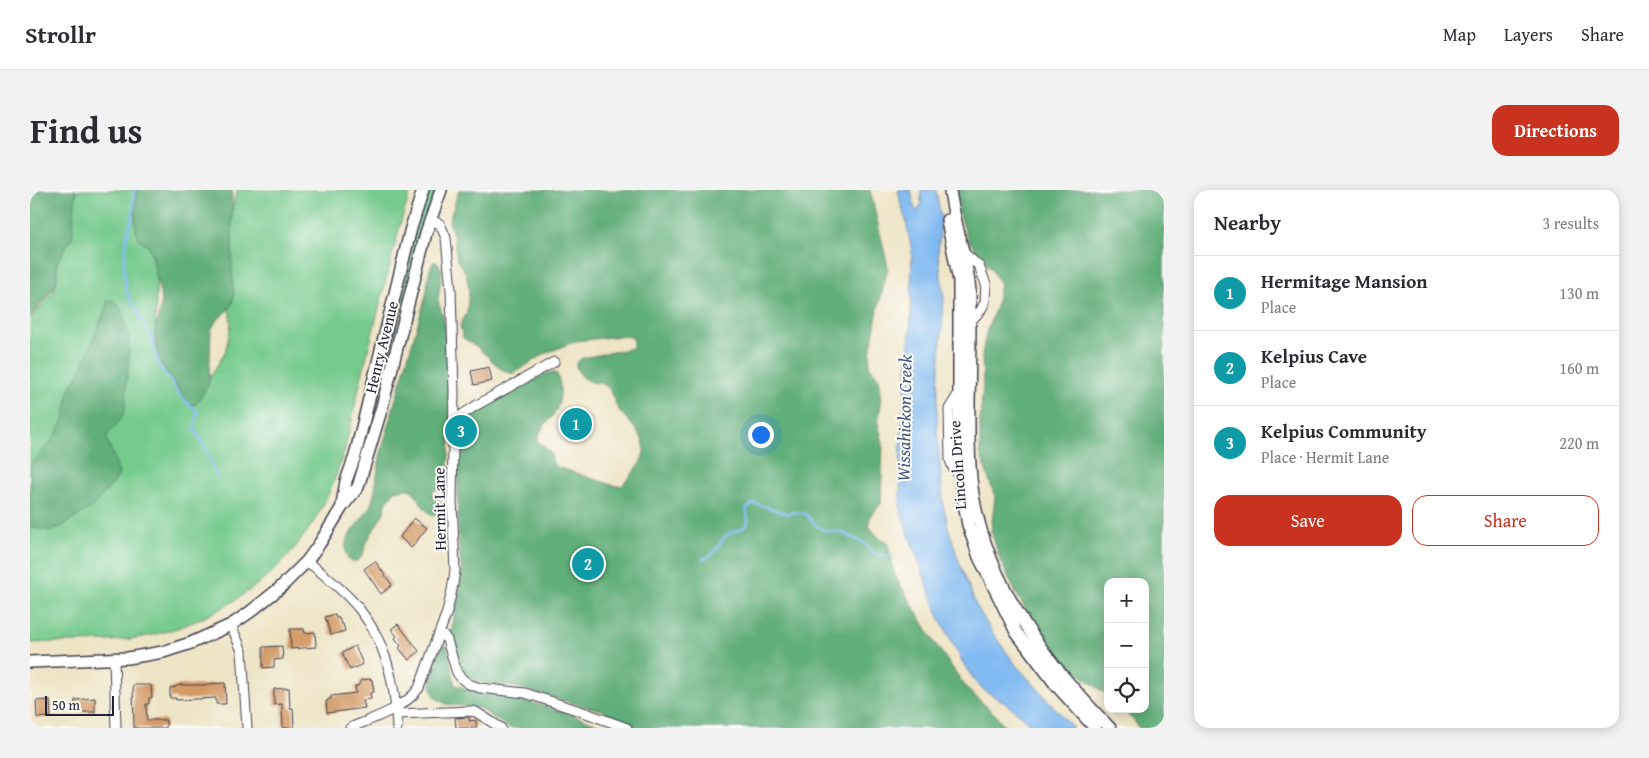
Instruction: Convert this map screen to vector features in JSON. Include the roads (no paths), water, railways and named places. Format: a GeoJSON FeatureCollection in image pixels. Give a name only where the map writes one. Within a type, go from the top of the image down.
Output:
{"type":"FeatureCollection","features":[{"type":"Feature","properties":{"kind":"main road","name":"Henry Avenue"},"geometry":{"type":"LineString","coordinates":[[342,507],[346,481],[355,456],[409,237],[424,190]]}},
{"type":"Feature","properties":{"kind":"main road","name":"Henry Avenue"},"geometry":{"type":"LineString","coordinates":[[30,662],[147,656],[180,647],[231,625],[280,588],[307,561],[342,507],[358,487],[363,474],[430,220],[441,190]]}},
{"type":"Feature","properties":{"kind":"main road","name":"Lincoln Drive"},"geometry":{"type":"LineString","coordinates":[[942,190],[959,281],[958,393],[960,476],[964,509],[973,541],[985,571],[1008,617],[1025,645],[1095,728]]}},
{"type":"Feature","properties":{"kind":"main road","name":"Lincoln Drive"},"geometry":{"type":"LineString","coordinates":[[950,190],[970,291],[970,463],[973,498],[982,533],[994,565],[1024,624],[1064,678],[1110,728]]}},
{"type":"Feature","properties":{"kind":"street","name":"Hermit Lane"},"geometry":{"type":"LineString","coordinates":[[350,728],[396,710],[420,688],[450,599],[455,571],[452,491],[454,420],[453,347],[449,260],[443,229],[438,223],[430,220]]}},
{"type":"Feature","properties":{"kind":"street"},"geometry":{"type":"LineString","coordinates":[[964,253],[979,266],[986,284],[985,302],[981,310],[970,322]]}},
{"type":"Feature","properties":{"kind":"street"},"geometry":{"type":"LineString","coordinates":[[454,420],[554,362]]}},
{"type":"Feature","properties":{"kind":"street"},"geometry":{"type":"LineString","coordinates":[[307,561],[352,601],[368,621],[380,643],[394,687],[397,728]]}},
{"type":"Feature","properties":{"kind":"street"},"geometry":{"type":"LineString","coordinates":[[231,625],[242,650],[247,728]]}},
{"type":"Feature","properties":{"kind":"street"},"geometry":{"type":"LineString","coordinates":[[439,634],[447,640],[457,673],[469,684],[480,688],[525,694],[586,712],[627,728]]}},
{"type":"Feature","properties":{"kind":"street"},"geometry":{"type":"LineString","coordinates":[[114,659],[116,728]]}},
{"type":"Feature","properties":{"kind":"street"},"geometry":{"type":"LineString","coordinates":[[396,710],[471,711],[476,712],[501,728]]}},
{"type":"Feature","properties":{"kind":"water","name":"Wissahickon Creek"},"geometry":{"type":"Polygon","coordinates":[[[898,190],[911,190],[917,212],[921,205],[921,190],[936,190],[941,219],[938,253],[944,298],[937,427],[943,504],[958,559],[976,605],[991,631],[1016,665],[1073,728],[1031,728],[1026,719],[984,690],[973,678],[939,617],[904,522],[900,506],[901,435],[911,321],[912,252],[898,190]]]}},
{"type":"Feature","properties":{"kind":"waterway"},"geometry":{"type":"LineString","coordinates":[[134,190],[133,214],[127,235],[124,263],[127,293],[151,336],[159,367],[181,397],[198,412],[194,429],[205,448],[217,478]]}},
{"type":"Feature","properties":{"kind":"waterway"},"geometry":{"type":"LineString","coordinates":[[703,559],[711,555],[728,534],[739,530],[747,524],[746,509],[754,503],[788,514],[795,512],[806,514],[816,526],[826,531],[840,532],[864,543],[874,553],[892,556]]}},
{"type":"Feature","properties":{"kind":"place","name":"Hermitage Mansion"},"geometry":{"type":"Point","coordinates":[576,424]}},
{"type":"Feature","properties":{"kind":"place","name":"Kelpius Community"},"geometry":{"type":"Point","coordinates":[461,431]}},
{"type":"Feature","properties":{"kind":"place","name":"Kelpius Cave"},"geometry":{"type":"Point","coordinates":[588,564]}}]}
